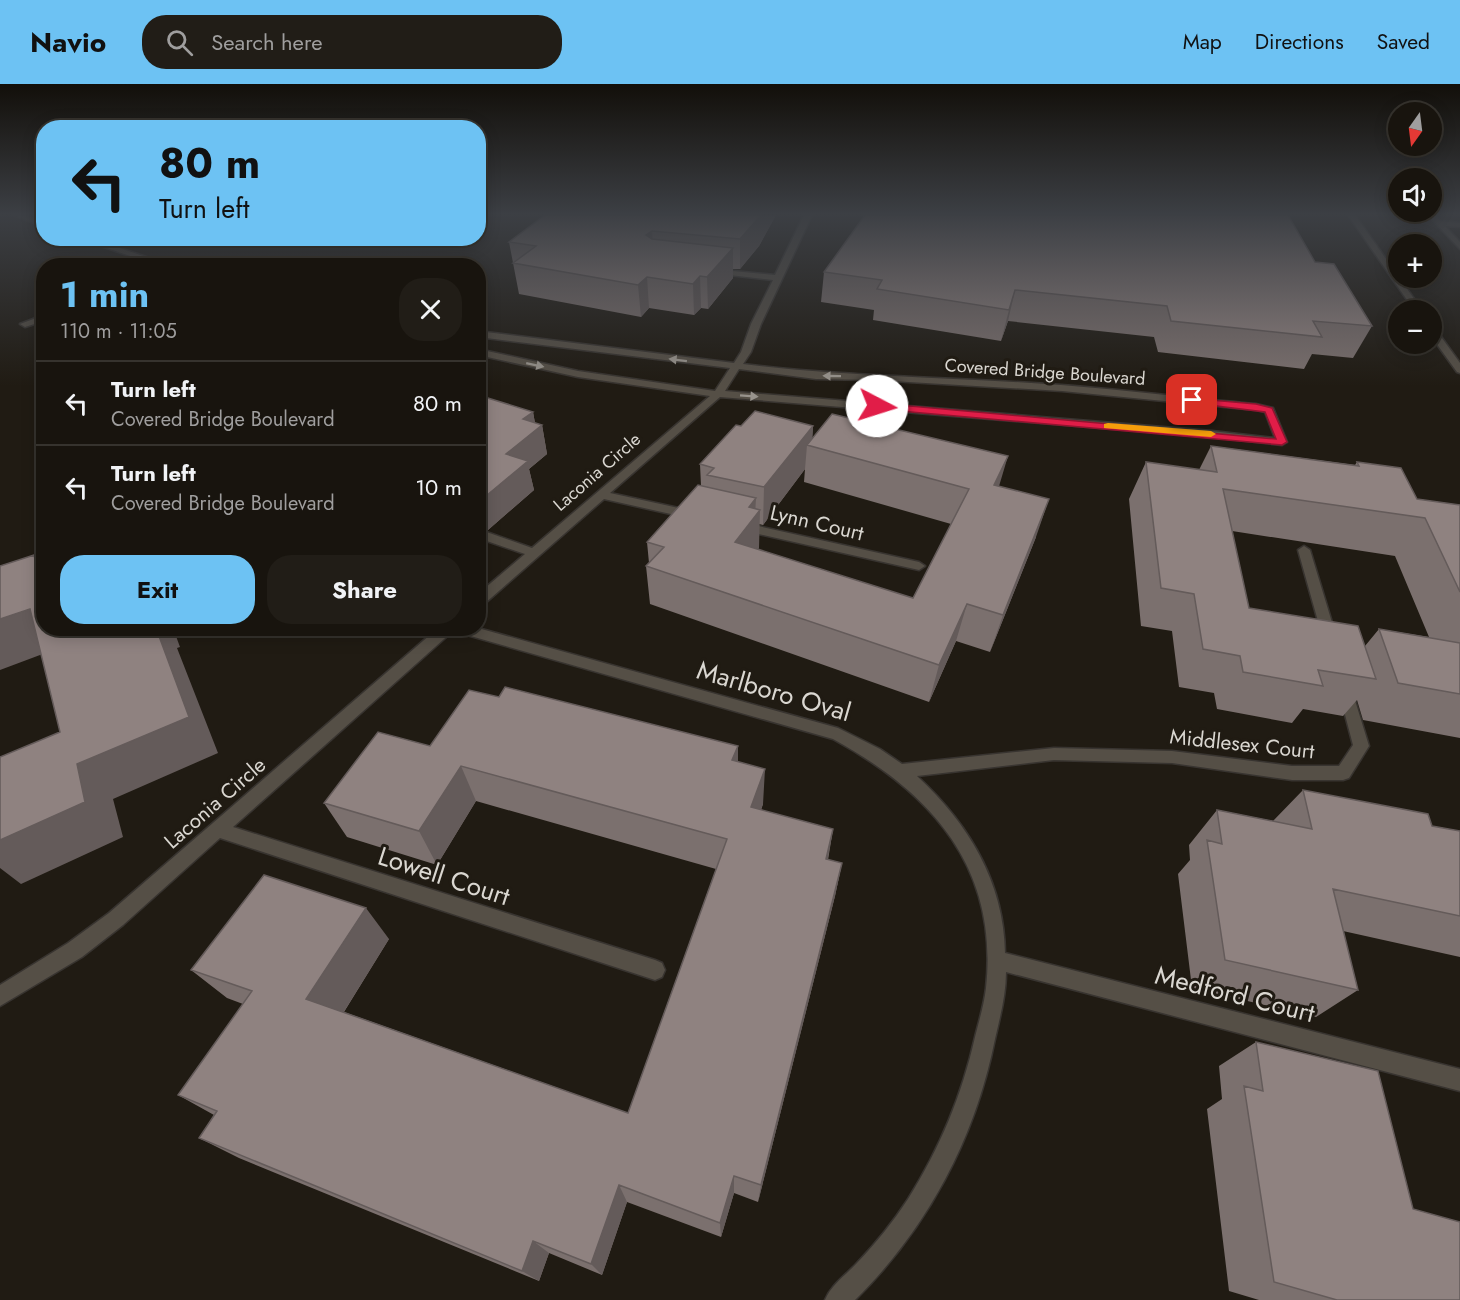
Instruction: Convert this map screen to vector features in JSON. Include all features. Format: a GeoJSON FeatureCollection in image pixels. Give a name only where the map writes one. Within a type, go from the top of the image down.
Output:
{"type":"FeatureCollection","features":[{"type":"Feature","properties":{"kind":"street"},"geometry":{"type":"LineString","coordinates":[[716,272],[778,278]]}},
{"type":"Feature","properties":{"kind":"street","name":"Laconia Circle"},"geometry":{"type":"LineString","coordinates":[[486,595],[696,416],[718,394],[746,352],[756,324],[781,272]]}},
{"type":"Feature","properties":{"kind":"street"},"geometry":{"type":"LineString","coordinates":[[1391,272],[1411,300]]}},
{"type":"Feature","properties":{"kind":"street"},"geometry":{"type":"LineString","coordinates":[[25,324],[36,321]]}},
{"type":"Feature","properties":{"kind":"street","name":"Covered Bridge Boulevard"},"geometry":{"type":"LineString","coordinates":[[486,335],[816,376],[875,377],[1062,388],[1256,407],[1269,410],[1282,442],[1200,433],[718,394],[578,374],[486,354]]}},
{"type":"Feature","properties":{"kind":"street"},"geometry":{"type":"LineString","coordinates":[[1442,345],[1460,370]]}},
{"type":"Feature","properties":{"kind":"street"},"geometry":{"type":"LineString","coordinates":[[601,495],[703,518]]}},
{"type":"Feature","properties":{"kind":"street","name":"Lynn Court"},"geometry":{"type":"LineString","coordinates":[[726,523],[919,566]]}},
{"type":"Feature","properties":{"kind":"street"},"geometry":{"type":"LineString","coordinates":[[486,535],[534,553]]}},
{"type":"Feature","properties":{"kind":"street"},"geometry":{"type":"LineString","coordinates":[[1304,550],[1335,654]]}},
{"type":"Feature","properties":{"kind":"street","name":"Laconia Circle"},"geometry":{"type":"LineString","coordinates":[[0,996],[67,956],[116,919],[439,636]]}},
{"type":"Feature","properties":{"kind":"street","name":"Marlboro Oval"},"geometry":{"type":"LineString","coordinates":[[486,636],[838,734],[871,750],[902,771],[930,796],[955,826],[974,861],[988,899],[996,939],[996,982],[978,1073],[960,1125],[936,1177],[903,1228],[863,1276],[837,1300]]}},
{"type":"Feature","properties":{"kind":"street","name":"Middlesex Court"},"geometry":{"type":"LineString","coordinates":[[902,771],[1054,754],[1172,757],[1292,774],[1343,773],[1362,746],[1341,677]]}},
{"type":"Feature","properties":{"kind":"street","name":"Lowell Court"},"geometry":{"type":"LineString","coordinates":[[218,830],[655,970]]}},
{"type":"Feature","properties":{"kind":"street","name":"Medford Court"},"geometry":{"type":"LineString","coordinates":[[996,960],[1460,1080]]}},
{"type":"Feature","properties":{"kind":"building"},"geometry":{"type":"Polygon","coordinates":[[[563,272],[712,272],[707,277],[700,276],[693,284],[647,277],[638,285],[563,272]]]}},
{"type":"Feature","properties":{"kind":"building"},"geometry":{"type":"Polygon","coordinates":[[[824,272],[1339,272],[1372,326],[1313,321],[1322,337],[1171,321],[1167,306],[1015,290],[1009,310],[877,289],[882,280],[824,272]]]}},
{"type":"Feature","properties":{"kind":"building"},"geometry":{"type":"Polygon","coordinates":[[[486,397],[533,412],[523,419],[542,425],[506,454],[528,461],[486,496],[486,397]]]}},
{"type":"Feature","properties":{"kind":"building"},"geometry":{"type":"Polygon","coordinates":[[[755,411],[813,426],[764,487],[707,475],[714,468],[700,464],[736,425],[741,426],[755,411]]]}},
{"type":"Feature","properties":{"kind":"building"},"geometry":{"type":"Polygon","coordinates":[[[832,414],[1008,456],[994,485],[1049,499],[1003,615],[967,604],[939,665],[646,566],[664,547],[647,542],[698,485],[756,498],[749,507],[760,510],[735,542],[913,598],[969,489],[807,445],[832,414]]]}},
{"type":"Feature","properties":{"kind":"building"},"geometry":{"type":"Polygon","coordinates":[[[1211,446],[1359,466],[1357,462],[1401,468],[1417,499],[1460,505],[1460,592],[1425,518],[1223,489],[1249,608],[1358,626],[1376,679],[1318,670],[1323,686],[1243,672],[1240,656],[1203,649],[1194,594],[1161,588],[1146,462],[1217,472],[1211,446]]]}},
{"type":"Feature","properties":{"kind":"building"},"geometry":{"type":"Polygon","coordinates":[[[34,555],[36,634],[30,609],[0,619],[0,566],[34,555]]]}},
{"type":"Feature","properties":{"kind":"building"},"geometry":{"type":"Polygon","coordinates":[[[1379,629],[1460,643],[1460,694],[1398,683],[1379,629]]]}},
{"type":"Feature","properties":{"kind":"building"},"geometry":{"type":"Polygon","coordinates":[[[37,636],[159,636],[189,717],[77,764],[85,802],[0,840],[0,757],[60,732],[37,636]]]}},
{"type":"Feature","properties":{"kind":"building"},"geometry":{"type":"Polygon","coordinates":[[[505,687],[738,746],[732,760],[765,769],[751,807],[833,829],[826,859],[842,863],[761,1185],[734,1176],[720,1223],[619,1185],[591,1264],[533,1241],[522,1271],[199,1138],[217,1111],[178,1095],[252,991],[191,970],[264,875],[366,908],[306,999],[628,1113],[727,839],[461,766],[419,831],[324,803],[378,732],[430,746],[469,690],[499,697],[505,687]]]}},
{"type":"Feature","properties":{"kind":"building"},"geometry":{"type":"Polygon","coordinates":[[[1303,790],[1428,814],[1432,826],[1460,831],[1460,916],[1333,889],[1358,990],[1225,960],[1207,840],[1222,844],[1217,810],[1312,829],[1303,790]]]}},
{"type":"Feature","properties":{"kind":"building"},"geometry":{"type":"Polygon","coordinates":[[[1256,1042],[1378,1071],[1413,1209],[1460,1222],[1460,1300],[1337,1300],[1274,1282],[1244,1086],[1263,1091],[1256,1042]]]}},
{"type":"Feature","properties":{"kind":"slow traffic"},"geometry":{"type":"LineString","coordinates":[[1108,426],[1211,434]]}},
{"type":"Feature","properties":{"kind":"route"},"geometry":{"type":"LineString","coordinates":[[877,406],[1282,442],[1269,410],[1192,400]]}}]}
